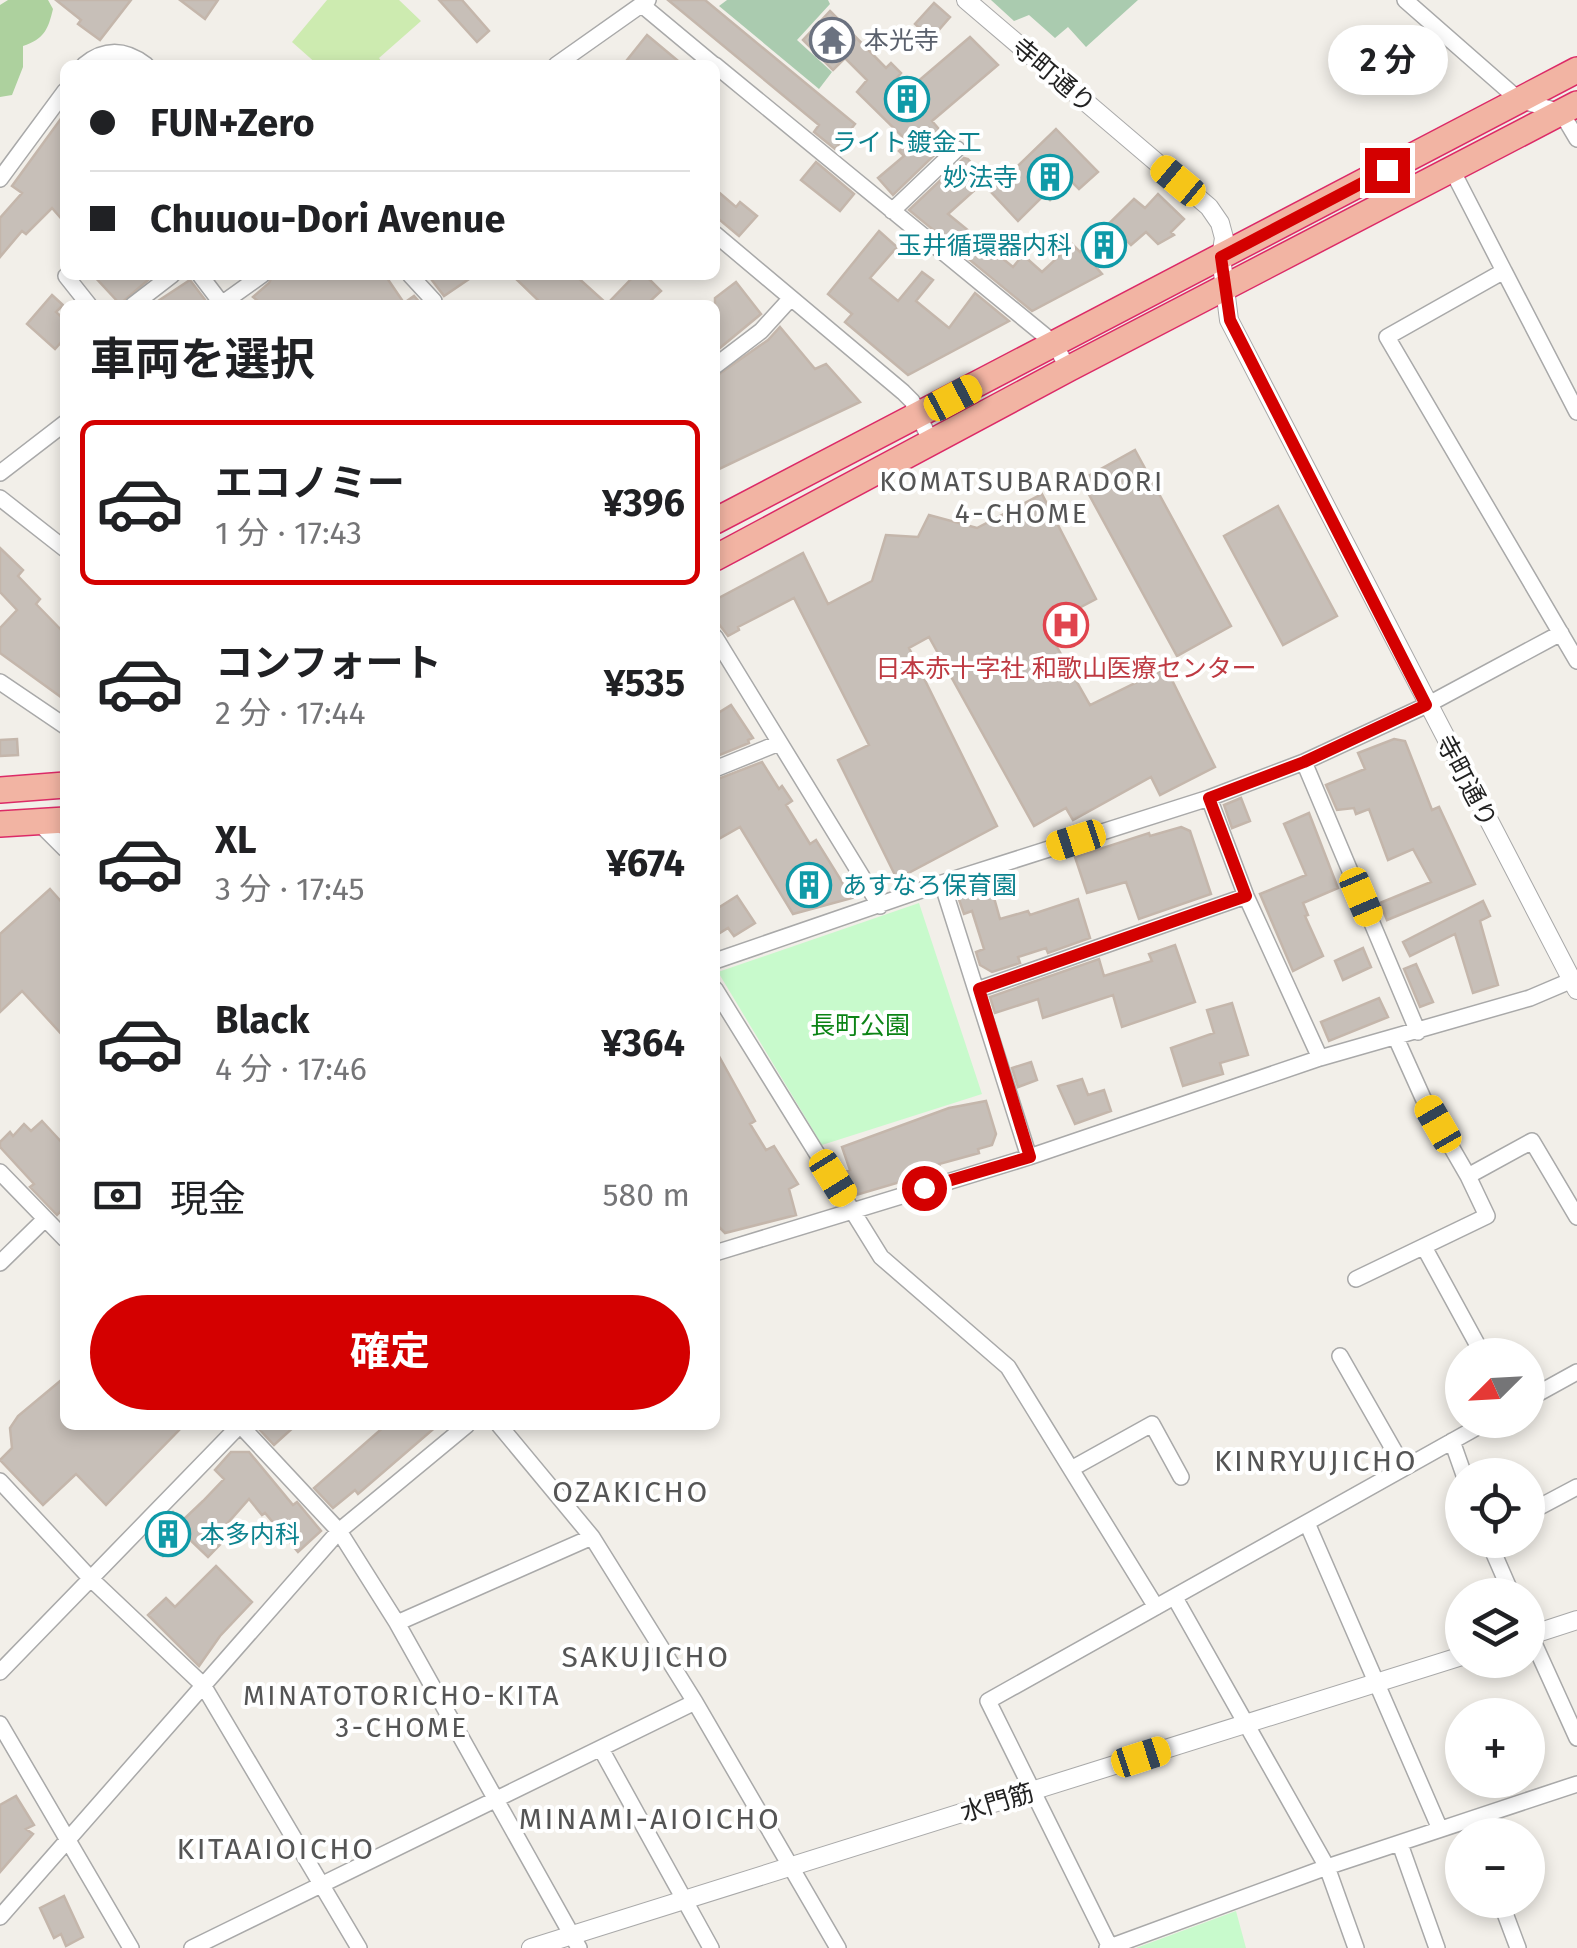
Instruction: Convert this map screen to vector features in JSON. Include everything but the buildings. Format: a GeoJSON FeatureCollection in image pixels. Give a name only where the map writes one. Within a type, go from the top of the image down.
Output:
{"type":"FeatureCollection","features":[{"type":"Feature","properties":{"kind":"highway"},"geometry":{"type":"LineString","coordinates":[[720,518],[1577,70]]}},
{"type":"Feature","properties":{"kind":"highway"},"geometry":{"type":"LineString","coordinates":[[720,555],[1569,108]]}},
{"type":"Feature","properties":{"kind":"highway"},"geometry":{"type":"LineString","coordinates":[[0,790],[60,785]]}},
{"type":"Feature","properties":{"kind":"highway"},"geometry":{"type":"LineString","coordinates":[[0,824],[60,820]]}},
{"type":"Feature","properties":{"kind":"street","name":"寺町通り"},"geometry":{"type":"LineString","coordinates":[[966,0],[1208,207],[1220,223],[1230,320],[1426,705],[1575,983]]}},
{"type":"Feature","properties":{"kind":"street"},"geometry":{"type":"LineString","coordinates":[[1405,0],[1520,100],[1569,108],[1577,139]]}},
{"type":"Feature","properties":{"kind":"street"},"geometry":{"type":"LineString","coordinates":[[563,60],[645,3],[709,60]]}},
{"type":"Feature","properties":{"kind":"street"},"geometry":{"type":"LineString","coordinates":[[91,60],[113,52],[137,60]]}},
{"type":"Feature","properties":{"kind":"street"},"geometry":{"type":"LineString","coordinates":[[720,69],[1055,344],[1068,369]]}},
{"type":"Feature","properties":{"kind":"street"},"geometry":{"type":"LineString","coordinates":[[0,179],[60,98]]}},
{"type":"Feature","properties":{"kind":"street"},"geometry":{"type":"LineString","coordinates":[[892,211],[957,149]]}},
{"type":"Feature","properties":{"kind":"street"},"geometry":{"type":"LineString","coordinates":[[1451,168],[1577,412]]}},
{"type":"Feature","properties":{"kind":"street"},"geometry":{"type":"LineString","coordinates":[[720,238],[903,392],[932,442]]}},
{"type":"Feature","properties":{"kind":"street"},"geometry":{"type":"LineString","coordinates":[[1504,271],[1387,338],[1577,661]]}},
{"type":"Feature","properties":{"kind":"street"},"geometry":{"type":"LineString","coordinates":[[69,280],[86,300]]}},
{"type":"Feature","properties":{"kind":"street"},"geometry":{"type":"LineString","coordinates":[[140,300],[166,280]]}},
{"type":"Feature","properties":{"kind":"street"},"geometry":{"type":"LineString","coordinates":[[227,300],[255,280]]}},
{"type":"Feature","properties":{"kind":"street"},"geometry":{"type":"LineString","coordinates":[[414,280],[432,300]]}},
{"type":"Feature","properties":{"kind":"street"},"geometry":{"type":"LineString","coordinates":[[236,294],[244,300]]}},
{"type":"Feature","properties":{"kind":"street"},"geometry":{"type":"LineString","coordinates":[[720,362],[761,331],[791,298]]}},
{"type":"Feature","properties":{"kind":"street"},"geometry":{"type":"LineString","coordinates":[[0,473],[60,427]]}},
{"type":"Feature","properties":{"kind":"street"},"geometry":{"type":"LineString","coordinates":[[0,498],[60,544]]}},
{"type":"Feature","properties":{"kind":"street"},"geometry":{"type":"LineString","coordinates":[[720,959],[1209,798],[1304,762],[1426,705],[1561,633]]}},
{"type":"Feature","properties":{"kind":"street"},"geometry":{"type":"LineString","coordinates":[[720,645],[880,906]]}},
{"type":"Feature","properties":{"kind":"street"},"geometry":{"type":"LineString","coordinates":[[0,682],[60,723]]}},
{"type":"Feature","properties":{"kind":"street"},"geometry":{"type":"LineString","coordinates":[[720,767],[779,743]]}},
{"type":"Feature","properties":{"kind":"street"},"geometry":{"type":"LineString","coordinates":[[1304,762],[1418,1032]]}},
{"type":"Feature","properties":{"kind":"street"},"geometry":{"type":"LineString","coordinates":[[1209,798],[1246,896],[1320,1058]]}},
{"type":"Feature","properties":{"kind":"street"},"geometry":{"type":"LineString","coordinates":[[38,822],[60,845]]}},
{"type":"Feature","properties":{"kind":"street"},"geometry":{"type":"LineString","coordinates":[[942,883],[1030,1157]]}},
{"type":"Feature","properties":{"kind":"street"},"geometry":{"type":"LineString","coordinates":[[979,989],[1246,896]]}},
{"type":"Feature","properties":{"kind":"street"},"geometry":{"type":"LineString","coordinates":[[720,1246],[1030,1157],[1320,1058],[1575,983]]}},
{"type":"Feature","properties":{"kind":"street"},"geometry":{"type":"LineString","coordinates":[[720,997],[881,1257],[1008,1367],[1156,1608]]}},
{"type":"Feature","properties":{"kind":"street"},"geometry":{"type":"LineString","coordinates":[[1356,1279],[1487,1216],[1423,1098],[1396,1038]]}},
{"type":"Feature","properties":{"kind":"street"},"geometry":{"type":"LineString","coordinates":[[1468,1176],[1532,1141],[1577,1216]]}},
{"type":"Feature","properties":{"kind":"street"},"geometry":{"type":"LineString","coordinates":[[0,1172],[58,1227],[0,1262]]}},
{"type":"Feature","properties":{"kind":"street"},"geometry":{"type":"LineString","coordinates":[[1424,1247],[1475,1338]]}},
{"type":"Feature","properties":{"kind":"street"},"geometry":{"type":"LineString","coordinates":[[1340,1356],[1404,1468]]}},
{"type":"Feature","properties":{"kind":"street"},"geometry":{"type":"LineString","coordinates":[[1545,1390],[1577,1372]]}},
{"type":"Feature","properties":{"kind":"street"},"geometry":{"type":"LineString","coordinates":[[1071,1469],[1152,1424],[1181,1477]]}},
{"type":"Feature","properties":{"kind":"street"},"geometry":{"type":"LineString","coordinates":[[0,1672],[246,1430]]}},
{"type":"Feature","properties":{"kind":"street"},"geometry":{"type":"LineString","coordinates":[[250,1430],[339,1532],[397,1624],[575,1942]]}},
{"type":"Feature","properties":{"kind":"street"},"geometry":{"type":"LineString","coordinates":[[0,1917],[339,1532],[460,1430]]}},
{"type":"Feature","properties":{"kind":"street"},"geometry":{"type":"LineString","coordinates":[[503,1430],[592,1537],[838,1948]]}},
{"type":"Feature","properties":{"kind":"street"},"geometry":{"type":"LineString","coordinates":[[1445,1829],[1108,1947],[988,1700],[1457,1438]]}},
{"type":"Feature","properties":{"kind":"street"},"geometry":{"type":"LineString","coordinates":[[1452,1441],[1458,1458]]}},
{"type":"Feature","properties":{"kind":"street"},"geometry":{"type":"LineString","coordinates":[[0,1482],[91,1579],[203,1685],[359,1948]]}},
{"type":"Feature","properties":{"kind":"street"},"geometry":{"type":"LineString","coordinates":[[1545,1504],[1577,1486]]}},
{"type":"Feature","properties":{"kind":"street"},"geometry":{"type":"LineString","coordinates":[[1307,1523],[1440,1829]]}},
{"type":"Feature","properties":{"kind":"street"},"geometry":{"type":"LineString","coordinates":[[397,1624],[592,1537]]}},
{"type":"Feature","properties":{"kind":"street"},"geometry":{"type":"LineString","coordinates":[[1175,1598],[1327,1868],[1356,1948]]}},
{"type":"Feature","properties":{"kind":"street"},"geometry":{"type":"LineString","coordinates":[[1545,1629],[1577,1620]]}},
{"type":"Feature","properties":{"kind":"street","name":"水門筋"},"geometry":{"type":"LineString","coordinates":[[532,1948],[575,1942],[683,1900],[1445,1662]]}},
{"type":"Feature","properties":{"kind":"street"},"geometry":{"type":"LineString","coordinates":[[1545,1670],[1577,1738]]}},
{"type":"Feature","properties":{"kind":"street"},"geometry":{"type":"LineString","coordinates":[[192,1948],[694,1702]]}},
{"type":"Feature","properties":{"kind":"street"},"geometry":{"type":"LineString","coordinates":[[0,1724],[132,1948]]}},
{"type":"Feature","properties":{"kind":"street"},"geometry":{"type":"LineString","coordinates":[[601,1749],[711,1948]]}},
{"type":"Feature","properties":{"kind":"street"},"geometry":{"type":"LineString","coordinates":[[1494,1818],[1577,1784]]}},
{"type":"Feature","properties":{"kind":"street"},"geometry":{"type":"LineString","coordinates":[[1400,1844],[1437,1948]]}},
{"type":"Feature","properties":{"kind":"street"},"geometry":{"type":"LineString","coordinates":[[1507,1918],[1518,1948]]}},
{"type":"Feature","properties":{"kind":"green space"},"geometry":{"type":"Polygon","coordinates":[[[8,0],[48,0],[53,9],[44,33],[23,46],[23,67],[12,95],[0,97],[0,5],[8,0]]]}},
{"type":"Feature","properties":{"kind":"green space"},"geometry":{"type":"Polygon","coordinates":[[[327,0],[399,0],[421,21],[380,60],[312,60],[292,42],[327,0]]]}},
{"type":"Feature","properties":{"kind":"green space"},"geometry":{"type":"Polygon","coordinates":[[[727,0],[828,0],[830,4],[797,40],[832,72],[819,89],[719,6],[727,0]]]}},
{"type":"Feature","properties":{"kind":"green space"},"geometry":{"type":"Polygon","coordinates":[[[991,0],[1138,0],[1086,47],[1068,27],[1055,38],[1029,15],[1014,21],[991,0]]]}},
{"type":"Feature","properties":{"kind":"green space","name":"長町公園"},"geometry":{"type":"Polygon","coordinates":[[[919,903],[982,1094],[822,1145],[720,971],[919,903]]]}},
{"type":"Feature","properties":{"kind":"green space"},"geometry":{"type":"Polygon","coordinates":[[[1236,1911],[1246,1948],[1136,1948],[1236,1911]]]}},
{"type":"Feature","properties":{"kind":"place","name":"本光寺"},"geometry":{"type":"Point","coordinates":[832,40]}},
{"type":"Feature","properties":{"kind":"place","name":"ライト鍍金工"},"geometry":{"type":"Point","coordinates":[907,99]}},
{"type":"Feature","properties":{"kind":"place","name":"妙法寺"},"geometry":{"type":"Point","coordinates":[1050,177]}},
{"type":"Feature","properties":{"kind":"place","name":"玉井循環器内科"},"geometry":{"type":"Point","coordinates":[1104,245]}},
{"type":"Feature","properties":{"kind":"place","name":"日本赤十字社 和歌山医療センター"},"geometry":{"type":"Point","coordinates":[1066,625]}},
{"type":"Feature","properties":{"kind":"place","name":"あすなろ保育園"},"geometry":{"type":"Point","coordinates":[809,885]}},
{"type":"Feature","properties":{"kind":"place","name":"本多内科"},"geometry":{"type":"Point","coordinates":[168,1534]}},
{"type":"Feature","properties":{"kind":"district","name":"KOMATSUBARADORI 4-CHOME"},"geometry":{"type":"Point","coordinates":[1022,497]}},
{"type":"Feature","properties":{"kind":"district","name":"KINRYUJICHO"},"geometry":{"type":"Point","coordinates":[1316,1461]}},
{"type":"Feature","properties":{"kind":"district","name":"OZAKICHO"},"geometry":{"type":"Point","coordinates":[631,1492]}},
{"type":"Feature","properties":{"kind":"district","name":"SAKUJICHO"},"geometry":{"type":"Point","coordinates":[646,1657]}},
{"type":"Feature","properties":{"kind":"district","name":"MINATOTORICHO-KITA 3-CHOME"},"geometry":{"type":"Point","coordinates":[402,1711]}},
{"type":"Feature","properties":{"kind":"district","name":"MINAMI-AIOICHO"},"geometry":{"type":"Point","coordinates":[650,1819]}},
{"type":"Feature","properties":{"kind":"district","name":"KITAAIOICHO"},"geometry":{"type":"Point","coordinates":[276,1849]}},
{"type":"Feature","properties":{"kind":"route"},"geometry":{"type":"LineString","coordinates":[[924,1188],[1030,1157],[979,989],[1246,896],[1209,798],[1304,762],[1426,705],[1230,320],[1221,257],[1387,170]]}}]}
